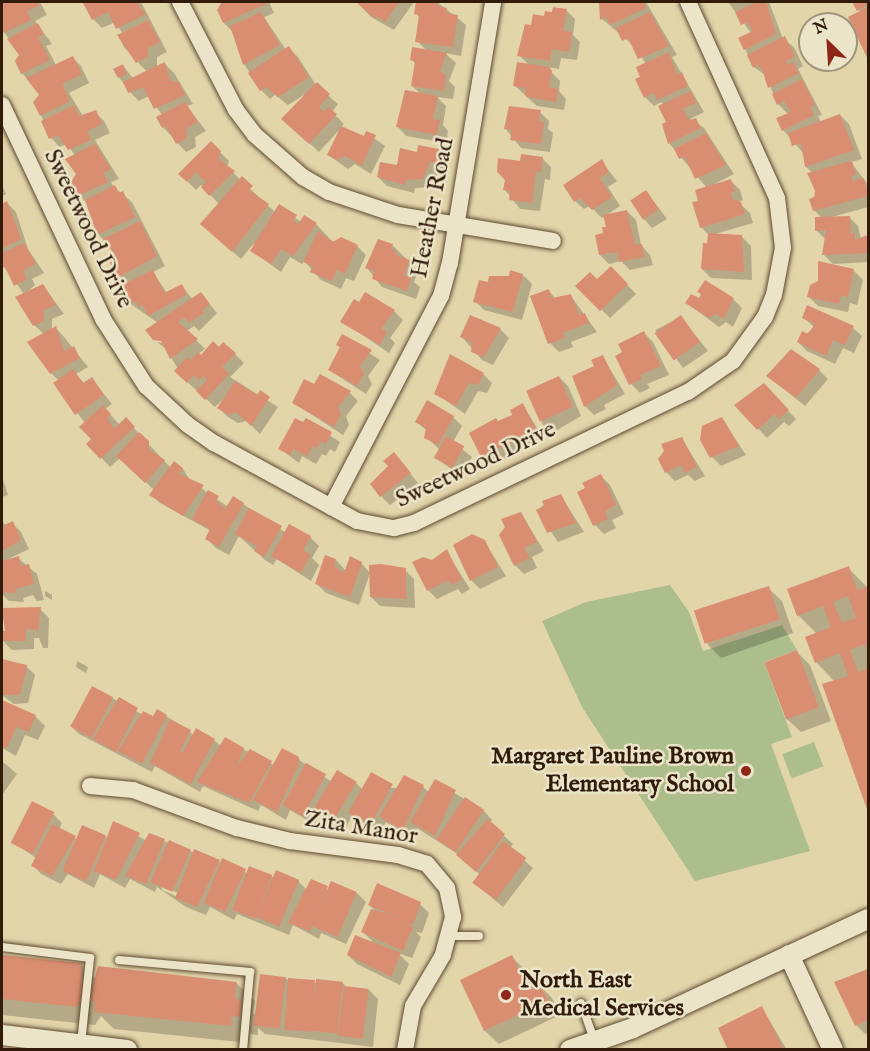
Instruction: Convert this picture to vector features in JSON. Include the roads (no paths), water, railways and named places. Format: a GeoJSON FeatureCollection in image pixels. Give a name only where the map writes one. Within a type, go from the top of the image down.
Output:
{"type":"FeatureCollection","features":[{"type":"Feature","properties":{"kind":"street"},"geometry":{"type":"LineString","coordinates":[[180,2],[236,110],[278,158],[329,192],[362,205],[456,225],[553,241]]}},
{"type":"Feature","properties":{"kind":"street","name":"Heather Road"},"geometry":{"type":"LineString","coordinates":[[331,507],[428,326],[447,274],[493,2]]}},
{"type":"Feature","properties":{"kind":"street","name":"Sweetwood Drive"},"geometry":{"type":"LineString","coordinates":[[2,105],[108,327],[146,386],[188,425],[214,443],[331,507],[375,527],[394,528],[414,523],[688,392],[713,377],[750,341],[774,295],[783,248],[782,221],[770,176],[688,2]]}},
{"type":"Feature","properties":{"kind":"street","name":"Zita Manor"},"geometry":{"type":"LineString","coordinates":[[90,786],[133,790],[237,828],[290,841],[414,858],[427,864],[447,888],[453,917],[450,936],[413,1006],[405,1050]]}},
{"type":"Feature","properties":{"kind":"street"},"geometry":{"type":"LineString","coordinates":[[570,1050],[670,1012],[868,919]]}},
{"type":"Feature","properties":{"kind":"street"},"geometry":{"type":"LineString","coordinates":[[789,955],[833,1050]]}},
{"type":"Feature","properties":{"kind":"street"},"geometry":{"type":"LineString","coordinates":[[2,1035],[127,1050]]}},
{"type":"Feature","properties":{"kind":"lane"},"geometry":{"type":"LineString","coordinates":[[450,936],[479,936]]}},
{"type":"Feature","properties":{"kind":"lane"},"geometry":{"type":"LineString","coordinates":[[2,947],[90,958],[81,1044]]}},
{"type":"Feature","properties":{"kind":"lane"},"geometry":{"type":"LineString","coordinates":[[119,960],[250,972],[243,1050]]}},
{"type":"Feature","properties":{"kind":"lane"},"geometry":{"type":"LineString","coordinates":[[581,1003],[595,1042]]}},
{"type":"Feature","properties":{"kind":"place","name":"Margaret Pauline Brown Elementary School"},"geometry":{"type":"Point","coordinates":[746,771]}},
{"type":"Feature","properties":{"kind":"place","name":"North East Medical Services"},"geometry":{"type":"Point","coordinates":[506,995]}}]}
